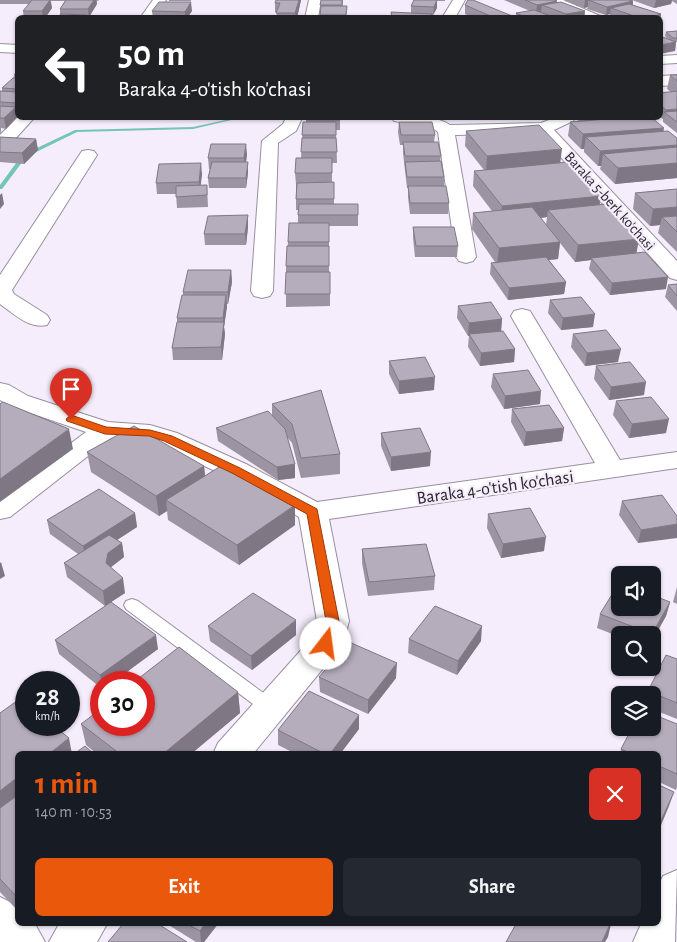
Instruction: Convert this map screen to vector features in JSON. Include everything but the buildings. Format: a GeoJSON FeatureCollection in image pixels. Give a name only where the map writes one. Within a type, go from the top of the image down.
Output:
{"type":"FeatureCollection","features":[{"type":"Feature","properties":{"kind":"street"},"geometry":{"type":"LineString","coordinates":[[148,15],[160,0]]}},
{"type":"Feature","properties":{"kind":"street"},"geometry":{"type":"LineString","coordinates":[[312,15],[315,0]]}},
{"type":"Feature","properties":{"kind":"street"},"geometry":{"type":"LineString","coordinates":[[450,15],[459,0]]}},
{"type":"Feature","properties":{"kind":"street"},"geometry":{"type":"LineString","coordinates":[[551,0],[591,15]]}},
{"type":"Feature","properties":{"kind":"street"},"geometry":{"type":"LineString","coordinates":[[0,48],[15,49]]}},
{"type":"Feature","properties":{"kind":"street"},"geometry":{"type":"LineString","coordinates":[[663,60],[677,60]]}},
{"type":"Feature","properties":{"kind":"street"},"geometry":{"type":"LineString","coordinates":[[663,81],[677,80]]}},
{"type":"Feature","properties":{"kind":"street"},"geometry":{"type":"LineString","coordinates":[[0,145],[24,120]]}},
{"type":"Feature","properties":{"kind":"street"},"geometry":{"type":"LineString","coordinates":[[262,291],[270,141],[290,127],[293,120]]}},
{"type":"Feature","properties":{"kind":"street"},"geometry":{"type":"LineString","coordinates":[[414,120],[436,123],[446,130],[551,122]]}},
{"type":"Feature","properties":{"kind":"street","name":"Baraka 5-berk ko'chasi"},"geometry":{"type":"LineString","coordinates":[[551,122],[677,274]]}},
{"type":"Feature","properties":{"kind":"street"},"geometry":{"type":"LineString","coordinates":[[446,130],[466,257]]}},
{"type":"Feature","properties":{"kind":"street"},"geometry":{"type":"LineString","coordinates":[[39,320],[5,298],[1,290],[88,154]]}},
{"type":"Feature","properties":{"kind":"street"},"geometry":{"type":"LineString","coordinates":[[522,316],[613,470]]}},
{"type":"Feature","properties":{"kind":"street"},"geometry":{"type":"LineString","coordinates":[[0,390],[19,401],[105,430],[150,433],[168,439],[236,470],[313,512],[333,621],[326,644],[234,751]]}},
{"type":"Feature","properties":{"kind":"street"},"geometry":{"type":"LineString","coordinates":[[0,510],[105,430]]}},
{"type":"Feature","properties":{"kind":"street","name":"Baraka 4-o'tish ko'chasi"},"geometry":{"type":"LineString","coordinates":[[313,512],[677,460]]}},
{"type":"Feature","properties":{"kind":"street"},"geometry":{"type":"LineString","coordinates":[[661,926],[677,889]]}},
{"type":"Feature","properties":{"kind":"street"},"geometry":{"type":"LineString","coordinates":[[0,917],[24,942]]}},
{"type":"Feature","properties":{"kind":"street"},"geometry":{"type":"LineString","coordinates":[[70,942],[84,926]]}},
{"type":"Feature","properties":{"kind":"street"},"geometry":{"type":"LineString","coordinates":[[654,942],[661,926]]}},
{"type":"Feature","properties":{"kind":"lane"},"geometry":{"type":"LineString","coordinates":[[132,605],[270,708]]}},
{"type":"Feature","properties":{"kind":"waterway"},"geometry":{"type":"LineString","coordinates":[[0,188],[24,156],[76,131],[193,128],[229,120]]}},
{"type":"Feature","properties":{"kind":"route"},"geometry":{"type":"LineString","coordinates":[[71,419],[105,430],[150,433],[168,439],[236,470],[313,512],[333,621],[326,644]]}}]}
